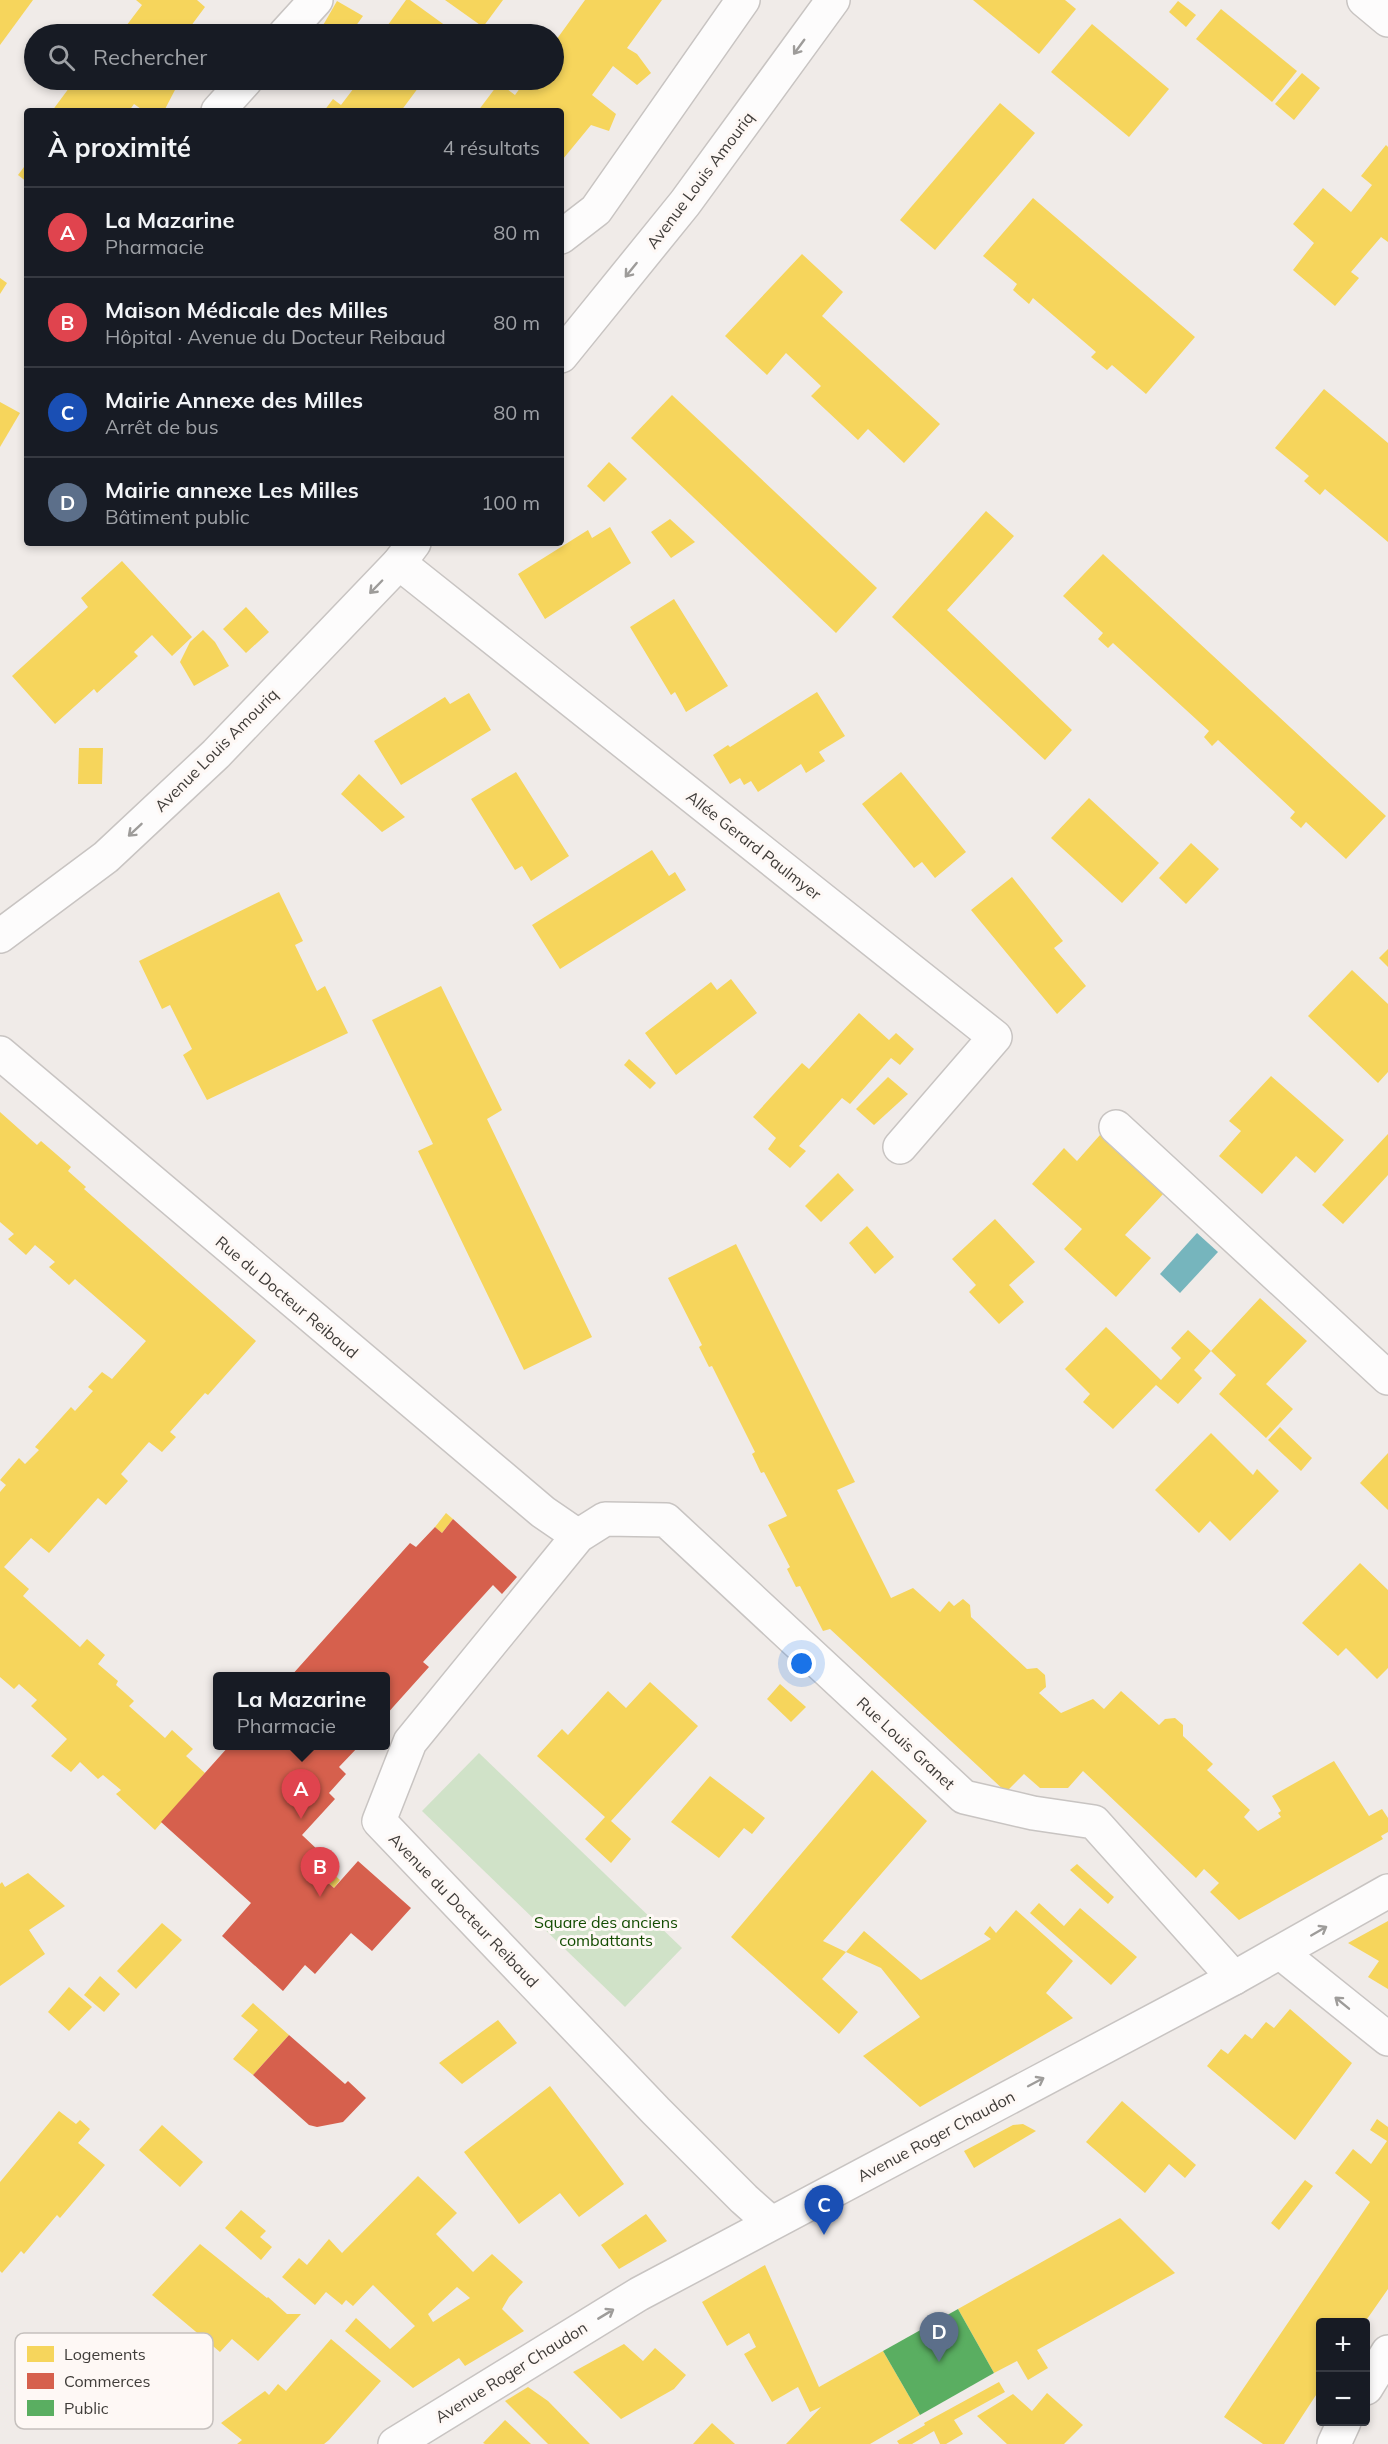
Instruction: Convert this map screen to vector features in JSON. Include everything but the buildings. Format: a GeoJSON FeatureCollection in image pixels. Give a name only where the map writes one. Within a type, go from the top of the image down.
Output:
{"type":"FeatureCollection","features":[{"type":"Feature","properties":{"kind":"street"},"geometry":{"type":"LineString","coordinates":[[294,24],[316,0]]}},
{"type":"Feature","properties":{"kind":"street"},"geometry":{"type":"LineString","coordinates":[[564,235],[596,210],[743,0]]}},
{"type":"Feature","properties":{"kind":"street","name":"Avenue Louis Amouriq"},"geometry":{"type":"LineString","coordinates":[[564,352],[685,203],[833,0]]}},
{"type":"Feature","properties":{"kind":"street"},"geometry":{"type":"LineString","coordinates":[[1364,0],[1388,20]]}},
{"type":"Feature","properties":{"kind":"street"},"geometry":{"type":"LineString","coordinates":[[221,108],[237,90]]}},
{"type":"Feature","properties":{"kind":"street","name":"Avenue Louis Amouriq"},"geometry":{"type":"LineString","coordinates":[[0,936],[106,857],[199,770],[406,553]]}},
{"type":"Feature","properties":{"kind":"street","name":"Allée Gerard Paulmyer"},"geometry":{"type":"LineString","coordinates":[[406,553],[995,1037],[900,1147]]}},
{"type":"Feature","properties":{"kind":"street","name":"Rue du Docteur Reibaud"},"geometry":{"type":"LineString","coordinates":[[0,1053],[543,1512],[578,1536]]}},
{"type":"Feature","properties":{"kind":"street"},"geometry":{"type":"LineString","coordinates":[[1116,1127],[1388,1378]]}},
{"type":"Feature","properties":{"kind":"street","name":"Rue Louis Granet"},"geometry":{"type":"LineString","coordinates":[[578,1536],[605,1519],[666,1520],[964,1797],[1033,1813],[1094,1822],[1234,1978]]}},
{"type":"Feature","properties":{"kind":"street","name":"Avenue du Docteur Reibaud"},"geometry":{"type":"LineString","coordinates":[[578,1536],[410,1742],[379,1821],[656,2111],[771,2223]]}},
{"type":"Feature","properties":{"kind":"street","name":"Avenue Roger Chaudon"},"geometry":{"type":"LineString","coordinates":[[395,2444],[639,2294],[1281,1953],[1388,1891]]}},
{"type":"Feature","properties":{"kind":"street"},"geometry":{"type":"LineString","coordinates":[[1281,1953],[1388,2040]]}},
{"type":"Feature","properties":{"kind":"street"},"geometry":{"type":"LineString","coordinates":[[1370,2380],[1388,2352]]}},
{"type":"Feature","properties":{"kind":"street"},"geometry":{"type":"LineString","coordinates":[[1334,2444],[1342,2426]]}},
{"type":"Feature","properties":{"kind":"green space","name":"Square des anciens combattants"},"geometry":{"type":"Polygon","coordinates":[[[479,1753],[682,1948],[625,2007],[422,1811],[479,1753]]]}},
{"type":"Feature","properties":{"kind":"water"},"geometry":{"type":"Polygon","coordinates":[[[1197,1233],[1218,1252],[1180,1293],[1160,1274],[1197,1233]]]}},
{"type":"Feature","properties":{"kind":"place","name":"La Mazarine"},"geometry":{"type":"Point","coordinates":[301,1819]}},
{"type":"Feature","properties":{"kind":"place","name":"Maison Médicale des Milles"},"geometry":{"type":"Point","coordinates":[320,1897]}},
{"type":"Feature","properties":{"kind":"place","name":"Mairie Annexe des Milles"},"geometry":{"type":"Point","coordinates":[824,2235]}},
{"type":"Feature","properties":{"kind":"place","name":"Mairie annexe Les Milles"},"geometry":{"type":"Point","coordinates":[939,2362]}}]}
